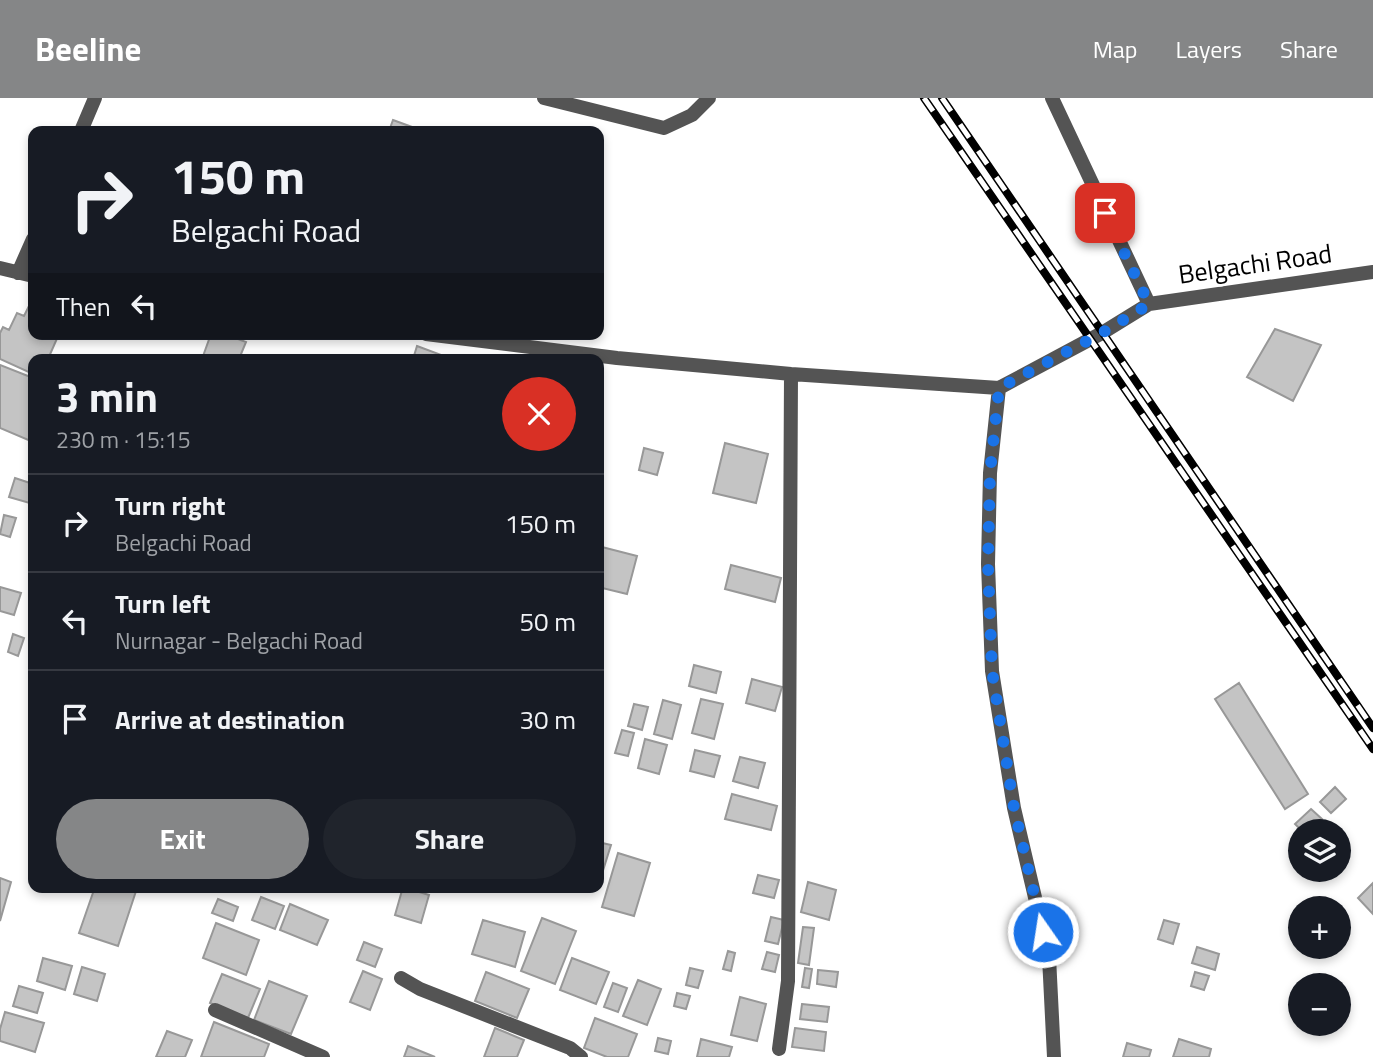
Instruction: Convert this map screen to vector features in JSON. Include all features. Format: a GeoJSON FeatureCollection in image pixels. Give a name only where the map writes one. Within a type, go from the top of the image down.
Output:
{"type":"FeatureCollection","features":[{"type":"Feature","properties":{"kind":"street"},"geometry":{"type":"LineString","coordinates":[[83,126],[95,98]]}},
{"type":"Feature","properties":{"kind":"street"},"geometry":{"type":"LineString","coordinates":[[544,98],[664,128],[692,115],[709,98]]}},
{"type":"Feature","properties":{"kind":"street"},"geometry":{"type":"LineString","coordinates":[[1052,98],[1149,304]]}},
{"type":"Feature","properties":{"kind":"street"},"geometry":{"type":"LineString","coordinates":[[18,273],[28,250]]}},
{"type":"Feature","properties":{"kind":"street"},"geometry":{"type":"LineString","coordinates":[[0,268],[28,275]]}},
{"type":"Feature","properties":{"kind":"street","name":"Belgachi Road"},"geometry":{"type":"LineString","coordinates":[[999,388],[1102,333],[1149,304],[1373,272]]}},
{"type":"Feature","properties":{"kind":"street"},"geometry":{"type":"LineString","coordinates":[[474,340],[585,354]]}},
{"type":"Feature","properties":{"kind":"street"},"geometry":{"type":"LineString","coordinates":[[604,356],[791,374],[999,388],[990,473],[988,564],[992,671],[1014,808],[1049,957],[1054,1057]]}},
{"type":"Feature","properties":{"kind":"street"},"geometry":{"type":"LineString","coordinates":[[779,1049],[788,981],[791,374]]}},
{"type":"Feature","properties":{"kind":"street"},"geometry":{"type":"LineString","coordinates":[[401,978],[420,989],[570,1048],[581,1057]]}},
{"type":"Feature","properties":{"kind":"street"},"geometry":{"type":"LineString","coordinates":[[215,1010],[323,1057]]}},
{"type":"Feature","properties":{"kind":"building"},"geometry":{"type":"Polygon","coordinates":[[[393,120],[409,126],[391,126],[393,120]]]}},
{"type":"Feature","properties":{"kind":"building"},"geometry":{"type":"Polygon","coordinates":[[[28,308],[28,340],[56,340],[50,354],[28,354],[28,372],[0,359],[0,333],[3,327],[9,330],[17,313],[24,316],[28,308]]]}},
{"type":"Feature","properties":{"kind":"building"},"geometry":{"type":"Polygon","coordinates":[[[1275,329],[1321,345],[1293,401],[1247,377],[1275,329]]]}},
{"type":"Feature","properties":{"kind":"building"},"geometry":{"type":"Polygon","coordinates":[[[209,340],[246,342],[241,354],[204,354],[209,340]]]}},
{"type":"Feature","properties":{"kind":"building"},"geometry":{"type":"Polygon","coordinates":[[[417,346],[439,354],[415,354],[417,346]]]}},
{"type":"Feature","properties":{"kind":"building"},"geometry":{"type":"Polygon","coordinates":[[[0,365],[28,376],[28,440],[0,428],[0,365]]]}},
{"type":"Feature","properties":{"kind":"building"},"geometry":{"type":"Polygon","coordinates":[[[725,443],[768,454],[756,503],[713,493],[725,443]]]}},
{"type":"Feature","properties":{"kind":"building"},"geometry":{"type":"Polygon","coordinates":[[[644,448],[663,453],[657,475],[639,470],[644,448]]]}},
{"type":"Feature","properties":{"kind":"building"},"geometry":{"type":"Polygon","coordinates":[[[15,478],[28,482],[28,503],[9,497],[15,478]]]}},
{"type":"Feature","properties":{"kind":"building"},"geometry":{"type":"Polygon","coordinates":[[[4,515],[16,518],[10,537],[0,534],[4,515]]]}},
{"type":"Feature","properties":{"kind":"building"},"geometry":{"type":"Polygon","coordinates":[[[604,548],[637,556],[627,594],[604,588],[604,548]]]}},
{"type":"Feature","properties":{"kind":"building"},"geometry":{"type":"Polygon","coordinates":[[[731,565],[781,578],[775,602],[725,589],[731,565]]]}},
{"type":"Feature","properties":{"kind":"building"},"geometry":{"type":"Polygon","coordinates":[[[0,587],[21,593],[14,615],[0,611],[0,587]]]}},
{"type":"Feature","properties":{"kind":"building"},"geometry":{"type":"Polygon","coordinates":[[[13,634],[24,638],[18,656],[8,652],[13,634]]]}},
{"type":"Feature","properties":{"kind":"building"},"geometry":{"type":"Polygon","coordinates":[[[694,665],[721,672],[716,693],[689,686],[694,665]]]}},
{"type":"Feature","properties":{"kind":"building"},"geometry":{"type":"Polygon","coordinates":[[[752,679],[782,687],[775,711],[746,703],[752,679]]]}},
{"type":"Feature","properties":{"kind":"building"},"geometry":{"type":"Polygon","coordinates":[[[1239,683],[1308,794],[1285,809],[1215,699],[1239,683]]]}},
{"type":"Feature","properties":{"kind":"building"},"geometry":{"type":"Polygon","coordinates":[[[701,699],[723,704],[714,739],[692,733],[701,699]]]}},
{"type":"Feature","properties":{"kind":"building"},"geometry":{"type":"Polygon","coordinates":[[[663,700],[681,705],[672,739],[654,734],[663,700]]]}},
{"type":"Feature","properties":{"kind":"building"},"geometry":{"type":"Polygon","coordinates":[[[634,704],[648,707],[642,730],[628,726],[634,704]]]}},
{"type":"Feature","properties":{"kind":"building"},"geometry":{"type":"Polygon","coordinates":[[[622,730],[634,733],[628,756],[615,753],[622,730]]]}},
{"type":"Feature","properties":{"kind":"building"},"geometry":{"type":"Polygon","coordinates":[[[645,739],[667,745],[659,774],[638,768],[645,739]]]}},
{"type":"Feature","properties":{"kind":"building"},"geometry":{"type":"Polygon","coordinates":[[[695,750],[720,756],[714,777],[690,771],[695,750]]]}},
{"type":"Feature","properties":{"kind":"building"},"geometry":{"type":"Polygon","coordinates":[[[740,757],[765,763],[758,788],[733,781],[740,757]]]}},
{"type":"Feature","properties":{"kind":"building"},"geometry":{"type":"Polygon","coordinates":[[[1335,787],[1346,799],[1331,813],[1320,802],[1335,787]]]}},
{"type":"Feature","properties":{"kind":"building"},"geometry":{"type":"Polygon","coordinates":[[[732,794],[777,806],[771,830],[725,819],[732,794]]]}},
{"type":"Feature","properties":{"kind":"building"},"geometry":{"type":"Polygon","coordinates":[[[1311,809],[1322,819],[1300,819],[1311,809]]]}},
{"type":"Feature","properties":{"kind":"building"},"geometry":{"type":"Polygon","coordinates":[[[604,843],[611,845],[604,867],[604,843]]]}},
{"type":"Feature","properties":{"kind":"building"},"geometry":{"type":"Polygon","coordinates":[[[618,853],[650,863],[634,916],[602,907],[618,853]]]}},
{"type":"Feature","properties":{"kind":"building"},"geometry":{"type":"Polygon","coordinates":[[[758,875],[779,880],[774,898],[753,893],[758,875]]]}},
{"type":"Feature","properties":{"kind":"building"},"geometry":{"type":"Polygon","coordinates":[[[0,878],[11,882],[0,921],[0,878]]]}},
{"type":"Feature","properties":{"kind":"building"},"geometry":{"type":"Polygon","coordinates":[[[808,882],[836,890],[829,920],[801,912],[808,882]]]}},
{"type":"Feature","properties":{"kind":"building"},"geometry":{"type":"Polygon","coordinates":[[[1373,883],[1373,914],[1358,898],[1373,883]]]}},
{"type":"Feature","properties":{"kind":"building"},"geometry":{"type":"Polygon","coordinates":[[[93,893],[135,893],[118,946],[79,933],[93,893]]]}},
{"type":"Feature","properties":{"kind":"building"},"geometry":{"type":"Polygon","coordinates":[[[401,893],[429,895],[421,923],[395,915],[401,893]]]}},
{"type":"Feature","properties":{"kind":"building"},"geometry":{"type":"Polygon","coordinates":[[[261,897],[284,906],[275,929],[252,920],[261,897]]]}},
{"type":"Feature","properties":{"kind":"building"},"geometry":{"type":"Polygon","coordinates":[[[218,899],[238,907],[233,921],[212,913],[218,899]]]}},
{"type":"Feature","properties":{"kind":"building"},"geometry":{"type":"Polygon","coordinates":[[[290,904],[328,920],[317,945],[280,930],[290,904]]]}},
{"type":"Feature","properties":{"kind":"building"},"geometry":{"type":"Polygon","coordinates":[[[771,917],[784,920],[778,944],[765,941],[771,917]]]}},
{"type":"Feature","properties":{"kind":"building"},"geometry":{"type":"Polygon","coordinates":[[[542,918],[576,931],[555,984],[521,971],[542,918]]]}},
{"type":"Feature","properties":{"kind":"building"},"geometry":{"type":"Polygon","coordinates":[[[483,920],[525,932],[515,967],[472,954],[483,920]]]}},
{"type":"Feature","properties":{"kind":"building"},"geometry":{"type":"Polygon","coordinates":[[[1164,920],[1179,924],[1173,944],[1158,939],[1164,920]]]}},
{"type":"Feature","properties":{"kind":"building"},"geometry":{"type":"Polygon","coordinates":[[[216,923],[259,940],[246,975],[203,958],[216,923]]]}},
{"type":"Feature","properties":{"kind":"building"},"geometry":{"type":"Polygon","coordinates":[[[803,927],[814,928],[809,965],[798,963],[803,927]]]}},
{"type":"Feature","properties":{"kind":"building"},"geometry":{"type":"Polygon","coordinates":[[[364,942],[382,949],[375,967],[357,960],[364,942]]]}},
{"type":"Feature","properties":{"kind":"building"},"geometry":{"type":"Polygon","coordinates":[[[1197,947],[1219,954],[1215,970],[1192,963],[1197,947]]]}},
{"type":"Feature","properties":{"kind":"building"},"geometry":{"type":"Polygon","coordinates":[[[728,951],[735,953],[731,971],[723,969],[728,951]]]}},
{"type":"Feature","properties":{"kind":"building"},"geometry":{"type":"Polygon","coordinates":[[[767,952],[779,955],[775,972],[762,969],[767,952]]]}},
{"type":"Feature","properties":{"kind":"building"},"geometry":{"type":"Polygon","coordinates":[[[43,958],[72,966],[65,990],[37,981],[43,958]]]}},
{"type":"Feature","properties":{"kind":"building"},"geometry":{"type":"Polygon","coordinates":[[[572,958],[609,972],[596,1004],[560,990],[572,958]]]}},
{"type":"Feature","properties":{"kind":"building"},"geometry":{"type":"Polygon","coordinates":[[[82,967],[105,974],[97,1001],[74,994],[82,967]]]}},
{"type":"Feature","properties":{"kind":"building"},"geometry":{"type":"Polygon","coordinates":[[[690,968],[703,971],[698,988],[686,985],[690,968]]]}},
{"type":"Feature","properties":{"kind":"building"},"geometry":{"type":"Polygon","coordinates":[[[805,968],[812,969],[809,988],[802,987],[805,968]]]}},
{"type":"Feature","properties":{"kind":"building"},"geometry":{"type":"Polygon","coordinates":[[[818,970],[838,972],[836,987],[817,984],[818,970]]]}},
{"type":"Feature","properties":{"kind":"building"},"geometry":{"type":"Polygon","coordinates":[[[363,971],[382,979],[370,1010],[350,1002],[363,971]]]}},
{"type":"Feature","properties":{"kind":"building"},"geometry":{"type":"Polygon","coordinates":[[[486,972],[529,989],[517,1018],[475,1001],[486,972]]]}},
{"type":"Feature","properties":{"kind":"building"},"geometry":{"type":"Polygon","coordinates":[[[1195,972],[1209,976],[1204,990],[1191,986],[1195,972]]]}},
{"type":"Feature","properties":{"kind":"building"},"geometry":{"type":"Polygon","coordinates":[[[222,974],[260,989],[248,1018],[210,1003],[222,974]]]}},
{"type":"Feature","properties":{"kind":"building"},"geometry":{"type":"Polygon","coordinates":[[[638,980],[661,989],[647,1025],[623,1016],[638,980]]]}},
{"type":"Feature","properties":{"kind":"building"},"geometry":{"type":"Polygon","coordinates":[[[269,981],[307,996],[291,1034],[254,1020],[269,981]]]}},
{"type":"Feature","properties":{"kind":"building"},"geometry":{"type":"Polygon","coordinates":[[[613,983],[627,988],[618,1012],[604,1007],[613,983]]]}},
{"type":"Feature","properties":{"kind":"building"},"geometry":{"type":"Polygon","coordinates":[[[19,986],[43,993],[37,1013],[13,1006],[19,986]]]}},
{"type":"Feature","properties":{"kind":"building"},"geometry":{"type":"Polygon","coordinates":[[[677,993],[690,996],[686,1009],[674,1006],[677,993]]]}},
{"type":"Feature","properties":{"kind":"building"},"geometry":{"type":"Polygon","coordinates":[[[740,997],[766,1004],[757,1041],[731,1035],[740,997]]]}},
{"type":"Feature","properties":{"kind":"building"},"geometry":{"type":"Polygon","coordinates":[[[802,1004],[829,1007],[827,1022],[800,1019],[802,1004]]]}},
{"type":"Feature","properties":{"kind":"building"},"geometry":{"type":"Polygon","coordinates":[[[5,1012],[44,1023],[35,1052],[0,1041],[5,1012]]]}},
{"type":"Feature","properties":{"kind":"building"},"geometry":{"type":"Polygon","coordinates":[[[595,1018],[637,1034],[628,1057],[607,1057],[584,1048],[595,1018]]]}},
{"type":"Feature","properties":{"kind":"building"},"geometry":{"type":"Polygon","coordinates":[[[214,1022],[269,1044],[264,1057],[201,1057],[214,1022]]]}},
{"type":"Feature","properties":{"kind":"building"},"geometry":{"type":"Polygon","coordinates":[[[495,1028],[524,1040],[517,1057],[484,1057],[495,1028]]]}},
{"type":"Feature","properties":{"kind":"building"},"geometry":{"type":"Polygon","coordinates":[[[795,1028],[826,1032],[824,1051],[792,1047],[795,1028]]]}},
{"type":"Feature","properties":{"kind":"building"},"geometry":{"type":"Polygon","coordinates":[[[167,1031],[192,1040],[185,1057],[156,1057],[167,1031]]]}},
{"type":"Feature","properties":{"kind":"building"},"geometry":{"type":"Polygon","coordinates":[[[658,1038],[671,1041],[668,1054],[655,1051],[658,1038]]]}},
{"type":"Feature","properties":{"kind":"building"},"geometry":{"type":"Polygon","coordinates":[[[701,1039],[732,1047],[729,1057],[697,1057],[701,1039]]]}},
{"type":"Feature","properties":{"kind":"building"},"geometry":{"type":"Polygon","coordinates":[[[1179,1039],[1211,1049],[1209,1057],[1173,1057],[1179,1039]]]}},
{"type":"Feature","properties":{"kind":"building"},"geometry":{"type":"Polygon","coordinates":[[[1127,1043],[1151,1050],[1149,1057],[1123,1057],[1127,1043]]]}},
{"type":"Feature","properties":{"kind":"building"},"geometry":{"type":"Polygon","coordinates":[[[408,1046],[435,1057],[404,1057],[408,1046]]]}},
{"type":"Feature","properties":{"kind":"railway"},"geometry":{"type":"LineString","coordinates":[[924,98],[1373,749]]}},
{"type":"Feature","properties":{"kind":"railway"},"geometry":{"type":"LineString","coordinates":[[942,98],[1373,728]]}},
{"type":"Feature","properties":{"kind":"route"},"geometry":{"type":"LineString","coordinates":[[1043,932],[1014,808],[992,671],[988,564],[990,473],[999,388],[1102,333],[1149,304],[1105,213]]}}]}
